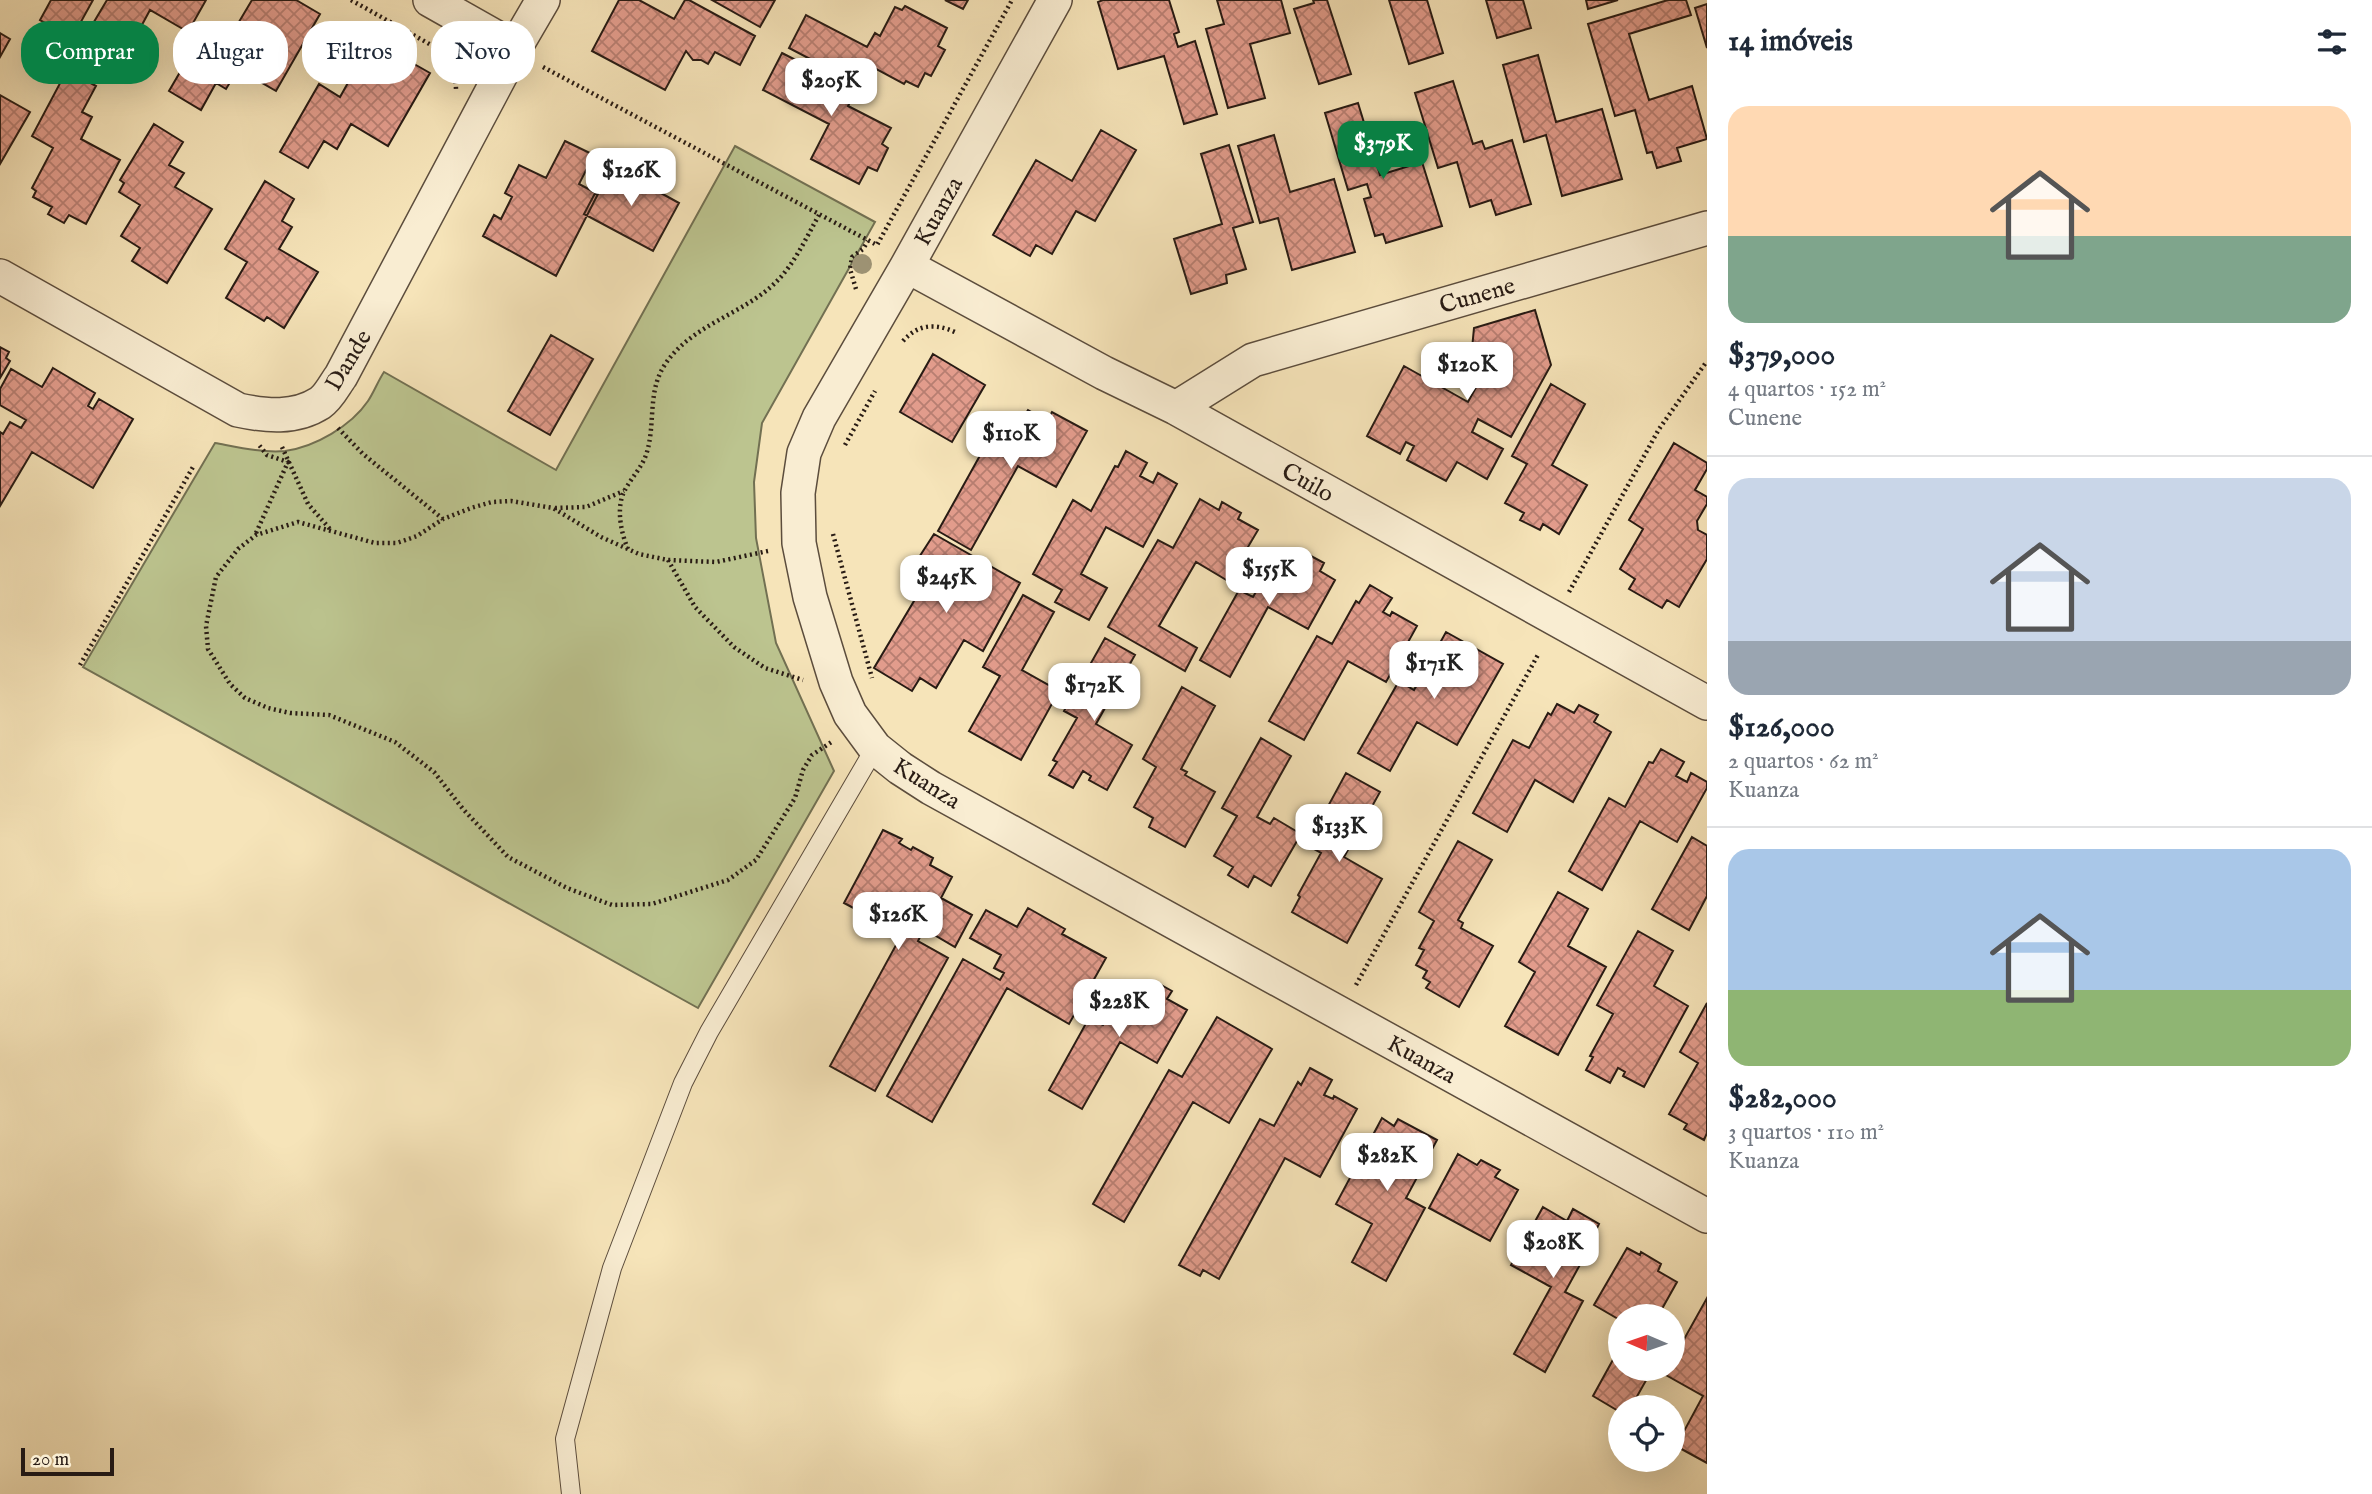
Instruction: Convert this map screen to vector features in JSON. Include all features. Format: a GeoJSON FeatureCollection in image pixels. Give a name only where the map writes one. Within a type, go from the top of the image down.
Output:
{"type":"FeatureCollection","features":[{"type":"Feature","properties":{"kind":"street"},"geometry":{"type":"LineString","coordinates":[[430,0],[467,21]]}},
{"type":"Feature","properties":{"kind":"street","name":"Dande"},"geometry":{"type":"LineString","coordinates":[[531,21],[543,0]]}},
{"type":"Feature","properties":{"kind":"street","name":"Kuanza"},"geometry":{"type":"LineString","coordinates":[[1055,0],[819,418],[804,453],[799,493],[799,543],[810,597],[836,682],[850,714],[867,737],[900,768],[931,788],[1707,1216]]}},
{"type":"Feature","properties":{"kind":"street","name":"Dande"},"geometry":{"type":"LineString","coordinates":[[0,276],[238,410],[261,428],[322,402],[341,376],[496,84]]}},
{"type":"Feature","properties":{"kind":"street","name":"Cunene"},"geometry":{"type":"LineString","coordinates":[[1176,408],[1253,360],[1707,228]]}},
{"type":"Feature","properties":{"kind":"street","name":"Cuilo"},"geometry":{"type":"LineString","coordinates":[[907,266],[1104,373],[1176,408],[1707,703]]}},
{"type":"Feature","properties":{"kind":"lane"},"geometry":{"type":"LineString","coordinates":[[571,1494],[565,1439],[572,1413],[612,1268],[683,1083],[867,737]]}},
{"type":"Feature","properties":{"kind":"path"},"geometry":{"type":"LineString","coordinates":[[351,0],[440,50],[450,63],[455,80],[455,97]]}},
{"type":"Feature","properties":{"kind":"path"},"geometry":{"type":"LineString","coordinates":[[543,66],[877,245],[1012,0]]}},
{"type":"Feature","properties":{"kind":"path"},"geometry":{"type":"LineString","coordinates":[[819,215],[799,251],[776,283],[696,333],[664,366],[657,380],[646,456],[635,478],[624,491],[586,507],[553,508],[529,502],[492,502],[443,519],[417,536],[397,542],[375,543],[298,522],[256,535],[237,549],[216,577],[206,625],[208,649],[230,684],[245,698],[268,708],[290,713],[329,715],[395,742],[434,772],[508,857],[567,888],[612,905],[652,904],[728,880],[756,860],[795,798],[803,770],[812,755],[867,737]]}},
{"type":"Feature","properties":{"kind":"path"},"geometry":{"type":"LineString","coordinates":[[855,298],[856,288],[850,269],[852,257],[863,249],[868,241]]}},
{"type":"Feature","properties":{"kind":"path"},"geometry":{"type":"LineString","coordinates":[[902,342],[916,329],[930,326],[943,327],[963,336]]}},
{"type":"Feature","properties":{"kind":"path"},"geometry":{"type":"LineString","coordinates":[[1568,593],[1659,429],[1707,361]]}},
{"type":"Feature","properties":{"kind":"path"},"geometry":{"type":"LineString","coordinates":[[844,447],[876,389]]}},
{"type":"Feature","properties":{"kind":"path"},"geometry":{"type":"LineString","coordinates":[[322,402],[330,418],[363,454],[443,519]]}},
{"type":"Feature","properties":{"kind":"path"},"geometry":{"type":"LineString","coordinates":[[261,428],[267,456],[288,462]]}},
{"type":"Feature","properties":{"kind":"path"},"geometry":{"type":"LineString","coordinates":[[261,428],[288,462],[308,504],[331,530]]}},
{"type":"Feature","properties":{"kind":"path"},"geometry":{"type":"LineString","coordinates":[[256,535],[288,462]]}},
{"type":"Feature","properties":{"kind":"path"},"geometry":{"type":"LineString","coordinates":[[80,666],[193,467]]}},
{"type":"Feature","properties":{"kind":"path"},"geometry":{"type":"LineString","coordinates":[[624,491],[620,512],[624,539],[628,549],[639,554]]}},
{"type":"Feature","properties":{"kind":"path"},"geometry":{"type":"LineString","coordinates":[[553,508],[601,537],[639,554],[667,560],[716,562],[799,543]]}},
{"type":"Feature","properties":{"kind":"path"},"geometry":{"type":"LineString","coordinates":[[831,526],[873,680]]}},
{"type":"Feature","properties":{"kind":"path"},"geometry":{"type":"LineString","coordinates":[[667,560],[695,607],[734,646],[754,661],[765,668],[813,683],[836,682]]}},
{"type":"Feature","properties":{"kind":"path"},"geometry":{"type":"LineString","coordinates":[[1356,986],[1539,653]]}},
{"type":"Feature","properties":{"kind":"green space"},"geometry":{"type":"Polygon","coordinates":[[[735,146],[875,222],[762,423],[754,482],[756,538],[776,643],[834,771],[698,1008],[83,667],[215,443],[285,451],[320,440],[342,427],[361,410],[384,372],[556,470],[735,146]]]}},
{"type":"Feature","properties":{"kind":"building"},"geometry":{"type":"Polygon","coordinates":[[[51,0],[93,0],[81,21],[40,20],[51,0]]]}},
{"type":"Feature","properties":{"kind":"building"},"geometry":{"type":"Polygon","coordinates":[[[107,0],[206,0],[194,21],[173,21],[173,23],[150,10],[144,21],[95,21],[107,0]]]}},
{"type":"Feature","properties":{"kind":"building"},"geometry":{"type":"Polygon","coordinates":[[[252,0],[296,0],[320,14],[316,21],[302,21],[302,46],[288,70],[288,21],[240,21],[252,0]]]}},
{"type":"Feature","properties":{"kind":"building"},"geometry":{"type":"Polygon","coordinates":[[[619,0],[639,0],[674,19],[685,0],[689,0],[755,36],[740,65],[715,52],[708,64],[693,60],[686,51],[665,90],[592,51],[619,0]]]}},
{"type":"Feature","properties":{"kind":"building"},"geometry":{"type":"Polygon","coordinates":[[[712,0],[775,0],[760,27],[712,0]]]}},
{"type":"Feature","properties":{"kind":"building"},"geometry":{"type":"Polygon","coordinates":[[[945,0],[968,0],[963,9],[945,0]]]}},
{"type":"Feature","properties":{"kind":"building"},"geometry":{"type":"Polygon","coordinates":[[[1169,0],[1179,32],[1174,34],[1178,47],[1195,41],[1217,114],[1184,124],[1164,56],[1118,69],[1098,2],[1169,0]]]}},
{"type":"Feature","properties":{"kind":"building"},"geometry":{"type":"Polygon","coordinates":[[[1217,0],[1281,0],[1290,33],[1250,44],[1265,98],[1228,108],[1206,29],[1224,24],[1217,0]]]}},
{"type":"Feature","properties":{"kind":"building"},"geometry":{"type":"Polygon","coordinates":[[[1313,0],[1327,0],[1351,74],[1319,84],[1294,9],[1314,3],[1313,0]]]}},
{"type":"Feature","properties":{"kind":"building"},"geometry":{"type":"Polygon","coordinates":[[[1389,0],[1427,0],[1443,53],[1409,64],[1389,0]]]}},
{"type":"Feature","properties":{"kind":"building"},"geometry":{"type":"Polygon","coordinates":[[[1486,0],[1523,0],[1531,28],[1497,38],[1486,0]]]}},
{"type":"Feature","properties":{"kind":"building"},"geometry":{"type":"Polygon","coordinates":[[[1586,0],[1618,0],[1588,9],[1586,0]]]}},
{"type":"Feature","properties":{"kind":"building"},"geometry":{"type":"Polygon","coordinates":[[[1668,0],[1686,0],[1691,15],[1629,34],[1649,100],[1692,86],[1707,139],[1677,148],[1681,161],[1657,168],[1652,152],[1647,153],[1635,110],[1615,116],[1588,24],[1668,0]]]}},
{"type":"Feature","properties":{"kind":"building"},"geometry":{"type":"Polygon","coordinates":[[[1707,4],[1707,48],[1695,8],[1707,4]]]}},
{"type":"Feature","properties":{"kind":"building"},"geometry":{"type":"Polygon","coordinates":[[[905,6],[947,28],[938,46],[945,50],[931,76],[925,73],[918,87],[906,81],[904,84],[869,65],[858,84],[789,48],[806,15],[867,47],[875,33],[880,36],[895,7],[902,10],[905,6]]]}},
{"type":"Feature","properties":{"kind":"building"},"geometry":{"type":"Polygon","coordinates":[[[0,33],[10,39],[0,57],[0,33]]]}},
{"type":"Feature","properties":{"kind":"building"},"geometry":{"type":"Polygon","coordinates":[[[782,53],[856,91],[848,106],[891,128],[882,144],[888,148],[877,171],[868,167],[859,184],[811,159],[829,124],[763,90],[782,53]]]}},
{"type":"Feature","properties":{"kind":"building"},"geometry":{"type":"Polygon","coordinates":[[[1538,55],[1556,122],[1602,109],[1622,179],[1562,196],[1546,135],[1524,142],[1503,65],[1538,55]]]}},
{"type":"Feature","properties":{"kind":"building"},"geometry":{"type":"Polygon","coordinates":[[[417,66],[430,73],[388,146],[351,124],[337,149],[324,141],[308,168],[280,152],[319,84],[340,97],[347,84],[417,84],[417,66]]]}},
{"type":"Feature","properties":{"kind":"building"},"geometry":{"type":"Polygon","coordinates":[[[1453,81],[1473,144],[1482,141],[1485,149],[1512,140],[1531,204],[1496,215],[1491,200],[1470,207],[1457,162],[1438,168],[1415,93],[1453,81]]]}},
{"type":"Feature","properties":{"kind":"building"},"geometry":{"type":"Polygon","coordinates":[[[60,84],[96,86],[82,112],[92,117],[81,139],[120,160],[86,224],[69,215],[64,223],[48,214],[52,207],[33,197],[36,191],[32,188],[53,148],[32,136],[60,84]]]}},
{"type":"Feature","properties":{"kind":"building"},"geometry":{"type":"Polygon","coordinates":[[[173,84],[215,84],[201,110],[169,91],[173,84]]]}},
{"type":"Feature","properties":{"kind":"building"},"geometry":{"type":"Polygon","coordinates":[[[264,84],[280,84],[276,91],[264,84]]]}},
{"type":"Feature","properties":{"kind":"building"},"geometry":{"type":"Polygon","coordinates":[[[0,95],[30,112],[0,164],[0,95]]]}},
{"type":"Feature","properties":{"kind":"building"},"geometry":{"type":"Polygon","coordinates":[[[1358,103],[1380,175],[1422,162],[1442,226],[1386,243],[1383,234],[1375,236],[1364,199],[1371,197],[1367,184],[1348,190],[1325,113],[1358,103]]]}},
{"type":"Feature","properties":{"kind":"building"},"geometry":{"type":"Polygon","coordinates":[[[154,124],[183,142],[169,165],[184,173],[175,187],[212,209],[167,283],[132,261],[140,248],[121,236],[140,205],[119,192],[124,183],[120,180],[154,124]]]}},
{"type":"Feature","properties":{"kind":"building"},"geometry":{"type":"Polygon","coordinates":[[[1101,130],[1136,150],[1095,221],[1076,211],[1052,254],[1036,245],[1030,256],[993,235],[1036,160],[1072,181],[1101,130]]]}},
{"type":"Feature","properties":{"kind":"building"},"geometry":{"type":"Polygon","coordinates":[[[1274,135],[1290,192],[1334,179],[1355,252],[1292,270],[1278,218],[1260,223],[1238,146],[1274,135]]]}},
{"type":"Feature","properties":{"kind":"building"},"geometry":{"type":"Polygon","coordinates":[[[565,141],[594,155],[579,184],[598,194],[556,276],[483,236],[494,215],[501,219],[512,197],[505,193],[519,165],[546,178],[565,141]]]}},
{"type":"Feature","properties":{"kind":"building"},"geometry":{"type":"Polygon","coordinates":[[[1229,145],[1253,222],[1233,228],[1246,269],[1226,275],[1227,283],[1191,294],[1174,239],[1222,224],[1201,154],[1229,145]]]}},
{"type":"Feature","properties":{"kind":"building"},"geometry":{"type":"Polygon","coordinates":[[[610,165],[679,203],[653,251],[584,214],[610,165]]]}},
{"type":"Feature","properties":{"kind":"building"},"geometry":{"type":"Polygon","coordinates":[[[265,181],[294,199],[282,221],[292,227],[279,249],[318,272],[284,328],[267,317],[264,321],[226,298],[247,262],[225,249],[265,181]]]}},
{"type":"Feature","properties":{"kind":"building"},"geometry":{"type":"Polygon","coordinates":[[[1535,310],[1551,365],[1511,437],[1478,419],[1472,432],[1503,449],[1487,479],[1457,462],[1446,481],[1407,460],[1414,446],[1406,442],[1400,454],[1367,436],[1404,366],[1468,402],[1491,360],[1472,349],[1474,328],[1535,310]]]}},
{"type":"Feature","properties":{"kind":"building"},"geometry":{"type":"Polygon","coordinates":[[[551,335],[593,359],[550,435],[508,411],[551,335]]]}},
{"type":"Feature","properties":{"kind":"building"},"geometry":{"type":"Polygon","coordinates":[[[0,347],[9,352],[6,358],[10,361],[0,378],[0,347]]]}},
{"type":"Feature","properties":{"kind":"building"},"geometry":{"type":"Polygon","coordinates":[[[933,354],[985,385],[952,442],[900,412],[933,354]]]}},
{"type":"Feature","properties":{"kind":"building"},"geometry":{"type":"Polygon","coordinates":[[[53,368],[95,393],[88,406],[93,409],[99,399],[133,419],[93,488],[32,452],[0,506],[0,432],[3,434],[10,422],[21,428],[26,420],[0,405],[0,389],[11,369],[42,387],[53,368]]]}},
{"type":"Feature","properties":{"kind":"building"},"geometry":{"type":"Polygon","coordinates":[[[1551,384],[1585,404],[1552,465],[1587,485],[1559,534],[1543,524],[1540,530],[1520,520],[1524,513],[1505,503],[1527,464],[1512,456],[1551,384]]]}},
{"type":"Feature","properties":{"kind":"building"},"geometry":{"type":"Polygon","coordinates":[[[1028,410],[1047,421],[1052,412],[1087,431],[1056,487],[1018,466],[971,550],[938,531],[987,443],[1000,451],[1019,416],[1023,418],[1028,410]]]}},
{"type":"Feature","properties":{"kind":"building"},"geometry":{"type":"Polygon","coordinates":[[[1674,443],[1707,463],[1707,469],[1695,490],[1707,497],[1707,504],[1697,521],[1698,530],[1707,535],[1707,559],[1679,607],[1667,600],[1662,608],[1629,589],[1635,579],[1620,569],[1643,529],[1629,520],[1674,443]]]}},
{"type":"Feature","properties":{"kind":"building"},"geometry":{"type":"Polygon","coordinates":[[[1126,451],[1147,463],[1140,476],[1153,483],[1158,473],[1177,484],[1143,547],[1106,527],[1081,574],[1107,588],[1089,620],[1055,602],[1062,590],[1033,574],[1073,500],[1091,511],[1126,451]]]}},
{"type":"Feature","properties":{"kind":"building"},"geometry":{"type":"Polygon","coordinates":[[[1200,499],[1219,510],[1222,502],[1241,513],[1238,519],[1258,530],[1228,581],[1196,562],[1159,626],[1197,648],[1185,671],[1108,627],[1158,540],[1173,548],[1200,499]]]}},
{"type":"Feature","properties":{"kind":"building"},"geometry":{"type":"Polygon","coordinates":[[[934,534],[1020,583],[983,651],[964,640],[936,688],[920,678],[912,691],[874,668],[929,576],[957,593],[960,588],[916,562],[934,534]]]}},
{"type":"Feature","properties":{"kind":"building"},"geometry":{"type":"Polygon","coordinates":[[[1280,550],[1297,561],[1302,551],[1324,563],[1320,571],[1335,580],[1308,629],[1268,607],[1230,677],[1200,660],[1239,590],[1253,597],[1280,550]]]}},
{"type":"Feature","properties":{"kind":"building"},"geometry":{"type":"Polygon","coordinates":[[[1370,585],[1392,598],[1383,612],[1390,616],[1392,612],[1417,626],[1386,682],[1348,661],[1304,740],[1269,721],[1317,636],[1332,644],[1356,601],[1359,603],[1370,585]]]}},
{"type":"Feature","properties":{"kind":"building"},"geometry":{"type":"Polygon","coordinates":[[[1023,595],[1054,612],[1022,670],[1059,691],[1021,760],[969,731],[1000,676],[983,667],[1023,595]]]}},
{"type":"Feature","properties":{"kind":"building"},"geometry":{"type":"Polygon","coordinates":[[[1446,632],[1503,664],[1457,745],[1417,722],[1390,771],[1358,753],[1399,681],[1414,690],[1446,632]]]}},
{"type":"Feature","properties":{"kind":"building"},"geometry":{"type":"Polygon","coordinates":[[[1105,638],[1135,655],[1096,724],[1132,745],[1107,790],[1089,780],[1091,776],[1083,771],[1073,788],[1049,775],[1057,762],[1053,760],[1077,718],[1064,711],[1105,638]]]}},
{"type":"Feature","properties":{"kind":"building"},"geometry":{"type":"Polygon","coordinates":[[[1182,687],[1215,706],[1181,769],[1187,772],[1185,775],[1215,792],[1185,847],[1149,827],[1153,818],[1134,807],[1156,767],[1143,759],[1182,687]]]}},
{"type":"Feature","properties":{"kind":"building"},"geometry":{"type":"Polygon","coordinates":[[[1557,704],[1574,713],[1579,705],[1598,715],[1594,722],[1611,732],[1573,802],[1535,780],[1507,832],[1473,813],[1513,740],[1529,748],[1548,713],[1551,715],[1557,704]]]}},
{"type":"Feature","properties":{"kind":"building"},"geometry":{"type":"Polygon","coordinates":[[[1261,738],[1291,756],[1257,817],[1270,824],[1274,818],[1301,834],[1271,886],[1254,876],[1248,887],[1228,875],[1233,867],[1214,856],[1237,816],[1222,808],[1261,738]]]}},
{"type":"Feature","properties":{"kind":"building"},"geometry":{"type":"Polygon","coordinates":[[[1661,749],[1684,762],[1676,776],[1687,782],[1691,773],[1707,782],[1707,788],[1677,842],[1640,821],[1602,890],[1569,871],[1609,798],[1625,807],[1649,762],[1653,763],[1661,749]]]}},
{"type":"Feature","properties":{"kind":"building"},"geometry":{"type":"Polygon","coordinates":[[[1346,773],[1380,792],[1344,857],[1382,879],[1347,943],[1292,912],[1300,897],[1298,895],[1321,853],[1307,845],[1346,773]]]}},
{"type":"Feature","properties":{"kind":"building"},"geometry":{"type":"Polygon","coordinates":[[[883,830],[902,839],[899,843],[911,850],[913,847],[933,858],[930,865],[952,877],[941,898],[972,915],[955,947],[924,929],[918,941],[948,958],[875,1091],[830,1066],[901,936],[885,927],[872,924],[865,914],[844,903],[883,830]]]}},
{"type":"Feature","properties":{"kind":"building"},"geometry":{"type":"Polygon","coordinates":[[[1692,837],[1707,846],[1707,896],[1689,930],[1652,909],[1692,837]]]}},
{"type":"Feature","properties":{"kind":"building"},"geometry":{"type":"Polygon","coordinates":[[[1458,841],[1492,860],[1458,920],[1463,923],[1461,928],[1493,946],[1459,1007],[1426,988],[1430,982],[1423,978],[1427,971],[1416,965],[1424,950],[1419,948],[1434,921],[1419,912],[1458,841]]]}},
{"type":"Feature","properties":{"kind":"building"},"geometry":{"type":"Polygon","coordinates":[[[1558,892],[1588,909],[1568,946],[1606,967],[1558,1055],[1505,1026],[1535,972],[1519,962],[1558,892]]]}},
{"type":"Feature","properties":{"kind":"building"},"geometry":{"type":"Polygon","coordinates":[[[1028,908],[1065,929],[1062,934],[1106,958],[1069,1024],[1007,988],[932,1122],[887,1096],[963,959],[1000,980],[1004,973],[994,968],[1001,955],[970,938],[986,910],[1017,927],[1028,908]]]}},
{"type":"Feature","properties":{"kind":"building"},"geometry":{"type":"Polygon","coordinates":[[[1638,931],[1673,951],[1654,986],[1688,1006],[1644,1087],[1623,1076],[1625,1072],[1618,1068],[1610,1083],[1586,1070],[1593,1057],[1590,1056],[1613,1014],[1597,1005],[1638,931]]]}},
{"type":"Feature","properties":{"kind":"building"},"geometry":{"type":"Polygon","coordinates":[[[1154,981],[1172,991],[1167,999],[1187,1010],[1157,1063],[1120,1042],[1082,1109],[1049,1090],[1089,1018],[1103,1025],[1122,990],[1125,992],[1130,982],[1148,992],[1154,981]]]}},
{"type":"Feature","properties":{"kind":"building"},"geometry":{"type":"Polygon","coordinates":[[[1707,1003],[1707,1133],[1704,1140],[1684,1129],[1687,1124],[1669,1114],[1698,1063],[1680,1052],[1707,1003]]]}},
{"type":"Feature","properties":{"kind":"building"},"geometry":{"type":"Polygon","coordinates":[[[1217,1017],[1272,1049],[1229,1123],[1193,1102],[1124,1222],[1093,1204],[1169,1070],[1182,1077],[1217,1017]]]}},
{"type":"Feature","properties":{"kind":"building"},"geometry":{"type":"Polygon","coordinates":[[[1310,1068],[1332,1080],[1324,1095],[1333,1099],[1334,1096],[1357,1109],[1320,1177],[1285,1158],[1219,1279],[1203,1270],[1200,1276],[1179,1265],[1260,1119],[1274,1126],[1298,1082],[1301,1085],[1310,1068]]]}},
{"type":"Feature","properties":{"kind":"building"},"geometry":{"type":"Polygon","coordinates":[[[1382,1118],[1394,1126],[1398,1119],[1437,1140],[1406,1198],[1425,1208],[1386,1281],[1352,1262],[1372,1224],[1336,1204],[1382,1118]]]}},
{"type":"Feature","properties":{"kind":"building"},"geometry":{"type":"Polygon","coordinates":[[[1458,1154],[1477,1165],[1481,1160],[1500,1170],[1495,1177],[1518,1190],[1490,1241],[1429,1208],[1458,1154]]]}},
{"type":"Feature","properties":{"kind":"building"},"geometry":{"type":"Polygon","coordinates":[[[1543,1207],[1567,1221],[1573,1209],[1599,1224],[1591,1240],[1593,1241],[1565,1292],[1583,1301],[1545,1372],[1514,1354],[1551,1287],[1511,1265],[1543,1207]]]}},
{"type":"Feature","properties":{"kind":"building"},"geometry":{"type":"Polygon","coordinates":[[[1627,1248],[1640,1255],[1641,1252],[1661,1264],[1658,1271],[1677,1282],[1665,1304],[1608,1304],[1608,1313],[1594,1305],[1627,1248]]]}},
{"type":"Feature","properties":{"kind":"building"},"geometry":{"type":"Polygon","coordinates":[[[1707,1298],[1707,1463],[1685,1451],[1685,1429],[1703,1396],[1676,1381],[1685,1381],[1685,1337],[1707,1298]]]}},
{"type":"Feature","properties":{"kind":"building"},"geometry":{"type":"Polygon","coordinates":[[[1608,1369],[1608,1381],[1646,1381],[1638,1395],[1608,1395],[1608,1405],[1593,1396],[1608,1369]]]}}]}
